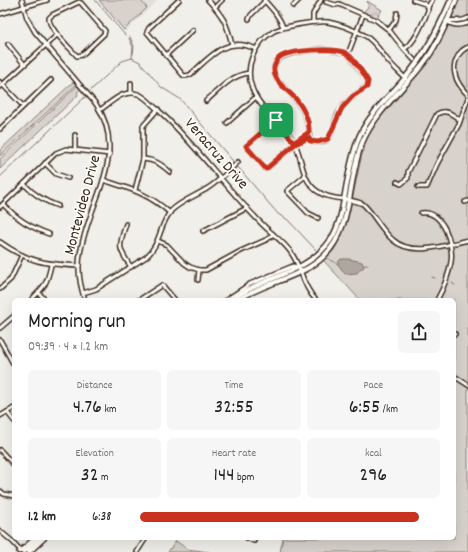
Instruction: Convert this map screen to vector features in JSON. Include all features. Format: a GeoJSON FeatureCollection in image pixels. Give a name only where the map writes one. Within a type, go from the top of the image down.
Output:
{"type":"FeatureCollection","features":[{"type":"Feature","properties":{"kind":"main road"},"geometry":{"type":"LineString","coordinates":[[445,20],[451,0]]}},
{"type":"Feature","properties":{"kind":"main road"},"geometry":{"type":"LineString","coordinates":[[241,298],[255,290],[319,260],[332,246],[342,228],[349,200],[354,168],[362,142],[372,123],[407,79],[456,0]]}},
{"type":"Feature","properties":{"kind":"main road"},"geometry":{"type":"LineString","coordinates":[[235,298],[250,288],[300,269],[326,246],[339,223],[352,159],[361,134],[372,116],[407,79]]}},
{"type":"Feature","properties":{"kind":"main road"},"geometry":{"type":"LineString","coordinates":[[21,552],[36,540]]}},
{"type":"Feature","properties":{"kind":"main road"},"geometry":{"type":"LineString","coordinates":[[29,552],[42,540]]}},
{"type":"Feature","properties":{"kind":"street","name":"Montevideo Drive"},"geometry":{"type":"LineString","coordinates":[[22,0],[31,26],[45,45],[100,110],[108,128],[110,137],[110,154],[81,248],[79,266],[84,298]]}},
{"type":"Feature","properties":{"kind":"street"},"geometry":{"type":"LineString","coordinates":[[0,14],[47,0]]}},
{"type":"Feature","properties":{"kind":"street"},"geometry":{"type":"LineString","coordinates":[[179,0],[149,28],[147,32],[148,36],[183,75],[187,76],[219,50],[232,45],[245,44],[256,49]]}},
{"type":"Feature","properties":{"kind":"street"},"geometry":{"type":"LineString","coordinates":[[208,0],[226,22],[232,45]]}},
{"type":"Feature","properties":{"kind":"street"},"geometry":{"type":"LineString","coordinates":[[215,7],[222,0]]}},
{"type":"Feature","properties":{"kind":"street"},"geometry":{"type":"LineString","coordinates":[[293,6],[299,0]]}},
{"type":"Feature","properties":{"kind":"street"},"geometry":{"type":"LineString","coordinates":[[313,22],[313,14],[321,0]]}},
{"type":"Feature","properties":{"kind":"street"},"geometry":{"type":"LineString","coordinates":[[413,0],[425,4],[428,7]]}},
{"type":"Feature","properties":{"kind":"street"},"geometry":{"type":"LineString","coordinates":[[404,50],[408,47],[415,36],[432,0]]}},
{"type":"Feature","properties":{"kind":"street"},"geometry":{"type":"LineString","coordinates":[[249,19],[264,1],[276,13],[281,20],[283,27]]}},
{"type":"Feature","properties":{"kind":"street"},"geometry":{"type":"LineString","coordinates":[[79,2],[82,3],[105,31],[104,34],[79,56],[77,56],[58,34],[50,25],[49,18],[79,2]]}},
{"type":"Feature","properties":{"kind":"street"},"geometry":{"type":"LineString","coordinates":[[326,2],[336,5],[340,2],[363,15],[376,20],[389,30],[404,50],[414,60]]}},
{"type":"Feature","properties":{"kind":"street"},"geometry":{"type":"LineString","coordinates":[[389,30],[396,20],[397,13]]}},
{"type":"Feature","properties":{"kind":"street"},"geometry":{"type":"LineString","coordinates":[[348,54],[363,15]]}},
{"type":"Feature","properties":{"kind":"street"},"geometry":{"type":"LineString","coordinates":[[445,20],[461,21],[468,18]]}},
{"type":"Feature","properties":{"kind":"street"},"geometry":{"type":"LineString","coordinates":[[445,20],[450,24],[455,25],[468,23]]}},
{"type":"Feature","properties":{"kind":"street"},"geometry":{"type":"LineString","coordinates":[[407,79],[393,67],[372,41],[357,32],[333,23],[313,22],[283,27],[265,37],[256,49],[252,58],[249,73],[252,88],[256,97],[295,144],[305,176],[315,190],[324,195],[363,204],[371,212],[388,235],[399,244],[406,247],[424,248],[468,240]]}},
{"type":"Feature","properties":{"kind":"street"},"geometry":{"type":"LineString","coordinates":[[166,55],[193,30]]}},
{"type":"Feature","properties":{"kind":"street"},"geometry":{"type":"LineString","coordinates":[[1,86],[58,34]]}},
{"type":"Feature","properties":{"kind":"street"},"geometry":{"type":"LineString","coordinates":[[8,44],[24,64]]}},
{"type":"Feature","properties":{"kind":"street"},"geometry":{"type":"LineString","coordinates":[[418,187],[427,187],[434,169],[460,120],[468,96],[459,86],[456,79],[454,64],[462,50],[468,47]]}},
{"type":"Feature","properties":{"kind":"street"},"geometry":{"type":"LineString","coordinates":[[321,49],[348,54],[368,80],[368,85],[353,96],[342,108],[328,139],[315,142],[310,141],[310,130],[308,123],[299,104],[275,76],[274,67],[277,60],[284,55],[321,49]]}},
{"type":"Feature","properties":{"kind":"street"},"geometry":{"type":"LineString","coordinates":[[206,101],[233,78],[249,73]]}},
{"type":"Feature","properties":{"kind":"street"},"geometry":{"type":"LineString","coordinates":[[0,129],[51,80]]}},
{"type":"Feature","properties":{"kind":"street"},"geometry":{"type":"LineString","coordinates":[[0,82],[1,86],[23,106]]}},
{"type":"Feature","properties":{"kind":"street"},"geometry":{"type":"LineString","coordinates":[[100,110],[117,97],[131,93],[131,83]]}},
{"type":"Feature","properties":{"kind":"street","name":"Veracruz Drive"},"geometry":{"type":"LineString","coordinates":[[131,93],[145,98],[158,109],[181,132],[247,208],[287,247],[300,269],[308,291],[314,298]]}},
{"type":"Feature","properties":{"kind":"street"},"geometry":{"type":"LineString","coordinates":[[227,123],[256,97]]}},
{"type":"Feature","properties":{"kind":"street"},"geometry":{"type":"LineString","coordinates":[[135,190],[143,159],[143,126],[158,109]]}},
{"type":"Feature","properties":{"kind":"street"},"geometry":{"type":"LineString","coordinates":[[397,182],[401,184],[408,178],[408,172],[437,114],[440,112],[448,112],[460,120]]}},
{"type":"Feature","properties":{"kind":"street"},"geometry":{"type":"LineString","coordinates":[[276,120],[246,146],[266,169],[295,144],[296,141],[309,136]]}},
{"type":"Feature","properties":{"kind":"street"},"geometry":{"type":"LineString","coordinates":[[75,150],[76,135]]}},
{"type":"Feature","properties":{"kind":"street"},"geometry":{"type":"LineString","coordinates":[[49,234],[35,229],[23,222],[1,206],[56,153],[66,149],[110,154]]}},
{"type":"Feature","properties":{"kind":"street"},"geometry":{"type":"LineString","coordinates":[[143,159],[155,160],[162,164],[170,172]]}},
{"type":"Feature","properties":{"kind":"street"},"geometry":{"type":"LineString","coordinates":[[83,293],[96,289],[131,267],[151,252],[158,241],[166,219],[170,213],[188,199],[209,188],[238,162]]}},
{"type":"Feature","properties":{"kind":"street"},"geometry":{"type":"LineString","coordinates":[[45,164],[56,174],[68,178]]}},
{"type":"Feature","properties":{"kind":"street"},"geometry":{"type":"LineString","coordinates":[[305,176],[286,191],[308,213],[318,218]]}},
{"type":"Feature","properties":{"kind":"street"},"geometry":{"type":"LineString","coordinates":[[103,180],[135,190],[150,197],[170,213]]}},
{"type":"Feature","properties":{"kind":"street"},"geometry":{"type":"LineString","coordinates":[[24,184],[35,195],[58,206]]}},
{"type":"Feature","properties":{"kind":"street"},"geometry":{"type":"LineString","coordinates":[[202,231],[247,208]]}},
{"type":"Feature","properties":{"kind":"street"},"geometry":{"type":"LineString","coordinates":[[421,212],[430,212],[435,216],[445,229],[449,244],[451,262],[438,298]]}},
{"type":"Feature","properties":{"kind":"street"},"geometry":{"type":"LineString","coordinates":[[126,224],[120,247],[121,253],[131,267]]}},
{"type":"Feature","properties":{"kind":"street"},"geometry":{"type":"LineString","coordinates":[[158,241],[167,245],[184,263],[199,270],[212,268],[241,251],[268,239],[273,234]]}},
{"type":"Feature","properties":{"kind":"street"},"geometry":{"type":"LineString","coordinates":[[0,242],[22,255],[40,262],[51,265],[79,266]]}},
{"type":"Feature","properties":{"kind":"street"},"geometry":{"type":"LineString","coordinates":[[0,289],[11,279],[22,255]]}},
{"type":"Feature","properties":{"kind":"street"},"geometry":{"type":"LineString","coordinates":[[33,298],[45,286],[51,265]]}},
{"type":"Feature","properties":{"kind":"street"},"geometry":{"type":"LineString","coordinates":[[229,298],[250,284],[293,266],[300,269]]}},
{"type":"Feature","properties":{"kind":"street"},"geometry":{"type":"LineString","coordinates":[[198,280],[199,270]]}},
{"type":"Feature","properties":{"kind":"street"},"geometry":{"type":"LineString","coordinates":[[142,298],[162,285],[173,298]]}},
{"type":"Feature","properties":{"kind":"street"},"geometry":{"type":"LineString","coordinates":[[39,293],[43,298]]}},
{"type":"Feature","properties":{"kind":"street"},"geometry":{"type":"LineString","coordinates":[[0,328],[12,318]]}},
{"type":"Feature","properties":{"kind":"street"},"geometry":{"type":"LineString","coordinates":[[0,340],[12,358]]}},
{"type":"Feature","properties":{"kind":"street"},"geometry":{"type":"LineString","coordinates":[[456,377],[468,385]]}},
{"type":"Feature","properties":{"kind":"street"},"geometry":{"type":"LineString","coordinates":[[0,416],[12,409]]}},
{"type":"Feature","properties":{"kind":"street"},"geometry":{"type":"LineString","coordinates":[[7,412],[12,418]]}},
{"type":"Feature","properties":{"kind":"street"},"geometry":{"type":"LineString","coordinates":[[0,450],[12,463]]}},
{"type":"Feature","properties":{"kind":"street"},"geometry":{"type":"LineString","coordinates":[[0,491],[4,494],[12,496]]}},
{"type":"Feature","properties":{"kind":"street"},"geometry":{"type":"LineString","coordinates":[[0,531],[21,552],[33,540]]}},
{"type":"Feature","properties":{"kind":"street"},"geometry":{"type":"LineString","coordinates":[[137,552],[145,540]]}},
{"type":"Feature","properties":{"kind":"street"},"geometry":{"type":"LineString","coordinates":[[250,540],[254,542]]}},
{"type":"Feature","properties":{"kind":"shaded area"},"geometry":{"type":"Polygon","coordinates":[[[98,0],[158,0],[125,32],[98,0]]]}},
{"type":"Feature","properties":{"kind":"shaded area"},"geometry":{"type":"Polygon","coordinates":[[[341,259],[362,262],[364,267],[357,273],[345,274],[338,264],[341,259]]]}},
{"type":"Feature","properties":{"kind":"green space"},"geometry":{"type":"Polygon","coordinates":[[[99,0],[140,0],[147,8],[124,30],[99,0]]]}},
{"type":"Feature","properties":{"kind":"green space"},"geometry":{"type":"Polygon","coordinates":[[[459,0],[468,0],[468,552],[280,552],[283,540],[456,540],[456,298],[358,298],[323,260],[334,250],[347,222],[365,141],[379,119],[430,59],[448,26],[459,0]]]}},
{"type":"Feature","properties":{"kind":"green space"},"geometry":{"type":"Polygon","coordinates":[[[367,1],[382,10],[377,18],[363,12],[369,6],[367,1]]]}},
{"type":"Feature","properties":{"kind":"green space"},"geometry":{"type":"Polygon","coordinates":[[[73,82],[76,85],[0,156],[0,150],[73,82]]]}},
{"type":"Feature","properties":{"kind":"green space"},"geometry":{"type":"Polygon","coordinates":[[[77,86],[80,89],[77,93],[78,95],[0,169],[0,159],[77,86]]]}},
{"type":"Feature","properties":{"kind":"green space"},"geometry":{"type":"Polygon","coordinates":[[[176,541],[187,549],[209,552],[168,552],[176,541]]]}},
{"type":"Feature","properties":{"kind":"waterway"},"geometry":{"type":"LineString","coordinates":[[95,0],[125,35]]}},
{"type":"Feature","properties":{"kind":"waterway"},"geometry":{"type":"LineString","coordinates":[[130,37],[134,46],[133,54]]}},
{"type":"Feature","properties":{"kind":"waterway"},"geometry":{"type":"LineString","coordinates":[[129,38],[133,47],[132,58]]}},
{"type":"Feature","properties":{"kind":"waterway"},"geometry":{"type":"LineString","coordinates":[[90,91],[122,61],[132,58],[140,62],[161,87],[180,99],[278,214],[288,220],[316,250]]}},
{"type":"Feature","properties":{"kind":"waterway"},"geometry":{"type":"LineString","coordinates":[[0,177],[86,96]]}},
{"type":"Feature","properties":{"kind":"waterway"},"geometry":{"type":"LineString","coordinates":[[327,258],[338,264]]}},
{"type":"Feature","properties":{"kind":"route"},"geometry":{"type":"LineString","coordinates":[[276,120],[246,146],[266,169],[295,144],[309,138],[312,142],[328,139],[344,104],[367,87],[368,81],[351,57],[343,52],[321,49],[284,55],[277,60],[274,67],[275,76],[299,104],[306,116],[310,130],[309,134],[296,141],[295,144],[292,138],[276,120]]}}]}
